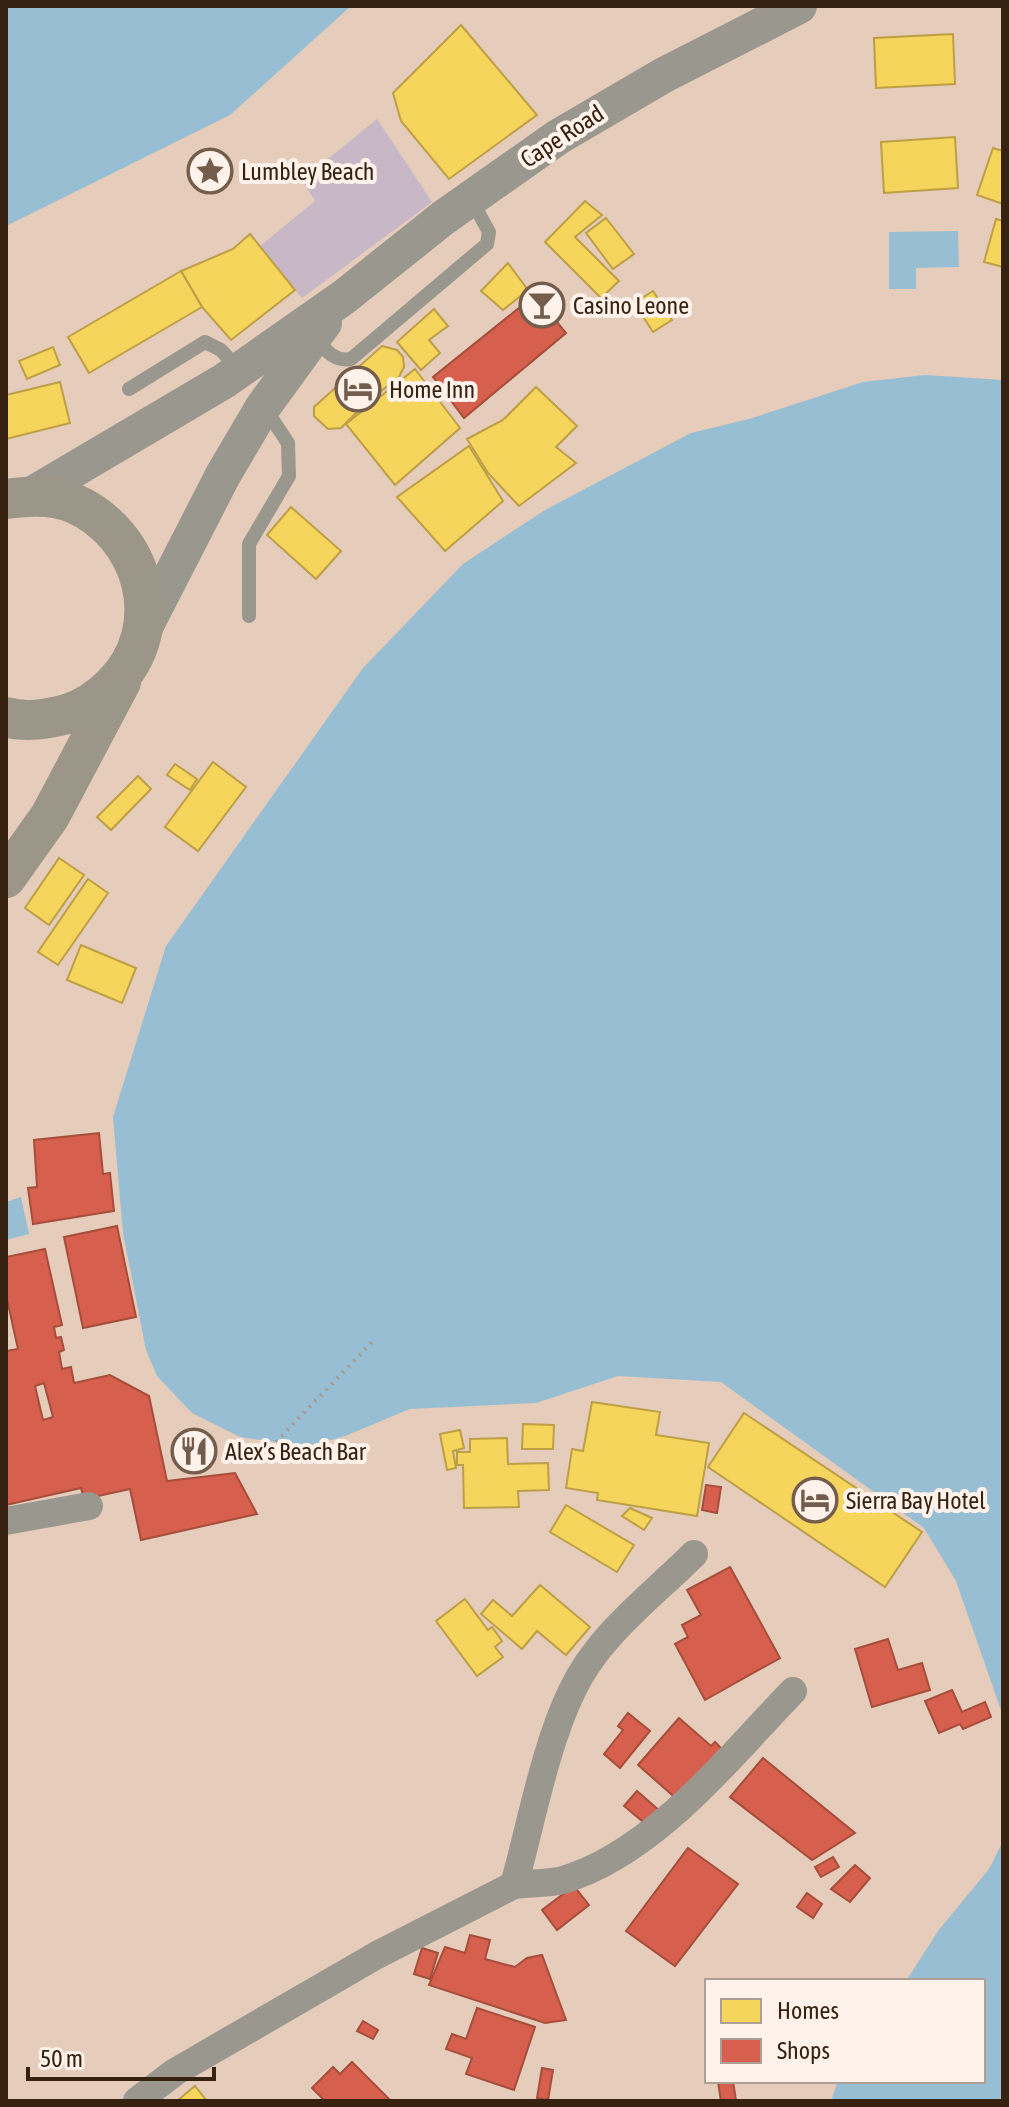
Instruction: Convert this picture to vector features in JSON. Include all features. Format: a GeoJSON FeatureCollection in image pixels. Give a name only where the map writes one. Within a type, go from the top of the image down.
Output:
{"type":"FeatureCollection","features":[{"type":"Feature","properties":{"kind":"main road"},"geometry":{"type":"LineString","coordinates":[[6,878],[50,816],[127,671],[143,631],[144,591],[131,553],[106,522],[71,501],[18,497]]}},
{"type":"Feature","properties":{"kind":"main road"},"geometry":{"type":"LineString","coordinates":[[6,717],[46,720],[77,711],[104,695],[127,671]]}},
{"type":"Feature","properties":{"kind":"street","name":"Cape Road"},"geometry":{"type":"LineString","coordinates":[[18,497],[232,376],[344,297],[471,198],[599,111],[799,6]]}},
{"type":"Feature","properties":{"kind":"street","name":"Cape Road"},"geometry":{"type":"LineString","coordinates":[[143,631],[223,475],[263,407],[344,297]]}},
{"type":"Feature","properties":{"kind":"street"},"geometry":{"type":"LineString","coordinates":[[232,376],[263,407]]}},
{"type":"Feature","properties":{"kind":"street"},"geometry":{"type":"LineString","coordinates":[[6,1521],[89,1506]]}},
{"type":"Feature","properties":{"kind":"street"},"geometry":{"type":"LineString","coordinates":[[514,1885],[557,1729],[572,1689],[601,1646],[694,1554]]}},
{"type":"Feature","properties":{"kind":"street"},"geometry":{"type":"LineString","coordinates":[[137,2101],[175,2072],[377,1955],[514,1885],[561,1881],[612,1861],[662,1823],[793,1691]]}},
{"type":"Feature","properties":{"kind":"lane"},"geometry":{"type":"LineString","coordinates":[[314,336],[331,356],[351,359],[487,244],[489,232],[471,198]]}},
{"type":"Feature","properties":{"kind":"lane"},"geometry":{"type":"LineString","coordinates":[[129,389],[205,342],[221,350],[232,376]]}},
{"type":"Feature","properties":{"kind":"lane"},"geometry":{"type":"LineString","coordinates":[[249,616],[249,544],[289,476],[288,443],[263,407]]}},
{"type":"Feature","properties":{"kind":"path"},"geometry":{"type":"LineString","coordinates":[[276,1442],[374,1340]]}},
{"type":"Feature","properties":{"kind":"shaded area"},"geometry":{"type":"Polygon","coordinates":[[[377,119],[432,202],[302,298],[260,246],[315,201],[302,180],[377,119]]]}},
{"type":"Feature","properties":{"kind":"water"},"geometry":{"type":"Polygon","coordinates":[[[6,6],[351,6],[230,115],[6,226],[6,6]]]}},
{"type":"Feature","properties":{"kind":"water"},"geometry":{"type":"Polygon","coordinates":[[[958,231],[959,267],[916,268],[916,289],[889,289],[889,232],[958,231]]]}},
{"type":"Feature","properties":{"kind":"water"},"geometry":{"type":"Polygon","coordinates":[[[925,375],[1003,380],[1003,1716],[956,1581],[924,1528],[721,1382],[618,1376],[536,1403],[410,1409],[345,1436],[307,1447],[240,1437],[192,1413],[157,1376],[146,1350],[123,1233],[113,1117],[166,946],[363,668],[463,564],[545,510],[691,433],[749,419],[863,382],[925,375]]]}},
{"type":"Feature","properties":{"kind":"water"},"geometry":{"type":"Polygon","coordinates":[[[21,1197],[29,1234],[6,1240],[6,1202],[21,1197]]]}},
{"type":"Feature","properties":{"kind":"water"},"geometry":{"type":"Polygon","coordinates":[[[1003,1841],[1003,2101],[831,2101],[837,2083],[985,2083],[985,1979],[907,1979],[938,1931],[989,1869],[1003,1841]]]}},
{"type":"Feature","properties":{"kind":"building: Homes"},"geometry":{"type":"Polygon","coordinates":[[[461,25],[537,115],[449,179],[401,121],[393,93],[461,25]]]}},
{"type":"Feature","properties":{"kind":"building: Homes"},"geometry":{"type":"Polygon","coordinates":[[[953,34],[955,84],[876,88],[874,38],[953,34]]]}},
{"type":"Feature","properties":{"kind":"building: Homes"},"geometry":{"type":"Polygon","coordinates":[[[955,137],[958,188],[884,193],[881,142],[955,137]]]}},
{"type":"Feature","properties":{"kind":"building: Homes"},"geometry":{"type":"Polygon","coordinates":[[[993,148],[1003,151],[1003,204],[977,195],[993,148]]]}},
{"type":"Feature","properties":{"kind":"building: Homes"},"geometry":{"type":"Polygon","coordinates":[[[585,201],[602,215],[575,237],[619,281],[601,298],[545,242],[585,201]]]}},
{"type":"Feature","properties":{"kind":"building: Homes"},"geometry":{"type":"Polygon","coordinates":[[[606,218],[634,254],[613,269],[586,233],[606,218]]]}},
{"type":"Feature","properties":{"kind":"building: Homes"},"geometry":{"type":"Polygon","coordinates":[[[996,219],[1003,221],[1003,267],[984,262],[996,219]]]}},
{"type":"Feature","properties":{"kind":"building: Homes"},"geometry":{"type":"Polygon","coordinates":[[[250,234],[295,290],[231,340],[202,307],[181,271],[233,249],[250,234]]]}},
{"type":"Feature","properties":{"kind":"building: Homes"},"geometry":{"type":"Polygon","coordinates":[[[508,263],[528,290],[503,310],[481,291],[508,263]]]}},
{"type":"Feature","properties":{"kind":"building: Homes"},"geometry":{"type":"Polygon","coordinates":[[[181,271],[202,307],[89,373],[68,337],[181,271]]]}},
{"type":"Feature","properties":{"kind":"building: Homes"},"geometry":{"type":"Polygon","coordinates":[[[653,291],[672,320],[653,332],[634,303],[653,291]]]}},
{"type":"Feature","properties":{"kind":"building: Homes"},"geometry":{"type":"Polygon","coordinates":[[[434,309],[448,326],[429,340],[440,353],[421,370],[397,342],[434,309]]]}},
{"type":"Feature","properties":{"kind":"building: Homes","name":"Home Inn"},"geometry":{"type":"Polygon","coordinates":[[[382,346],[397,350],[403,357],[404,367],[399,377],[341,428],[328,429],[314,416],[314,407],[382,346]]]}},
{"type":"Feature","properties":{"kind":"building: Homes"},"geometry":{"type":"Polygon","coordinates":[[[53,347],[60,365],[27,379],[19,361],[53,347]]]}},
{"type":"Feature","properties":{"kind":"building: Homes"},"geometry":{"type":"Polygon","coordinates":[[[415,369],[460,428],[395,485],[346,424],[415,369]]]}},
{"type":"Feature","properties":{"kind":"building: Homes"},"geometry":{"type":"Polygon","coordinates":[[[60,382],[70,423],[6,439],[6,395],[60,382]]]}},
{"type":"Feature","properties":{"kind":"building: Homes"},"geometry":{"type":"Polygon","coordinates":[[[536,387],[577,426],[556,447],[576,463],[519,506],[488,473],[467,439],[503,420],[536,387]]]}},
{"type":"Feature","properties":{"kind":"building: Homes"},"geometry":{"type":"Polygon","coordinates":[[[469,446],[503,501],[445,551],[397,497],[469,446]]]}},
{"type":"Feature","properties":{"kind":"building: Homes"},"geometry":{"type":"Polygon","coordinates":[[[291,507],[341,551],[316,579],[267,535],[291,507]]]}},
{"type":"Feature","properties":{"kind":"building: Homes"},"geometry":{"type":"Polygon","coordinates":[[[213,762],[246,787],[198,851],[165,827],[213,762]]]}},
{"type":"Feature","properties":{"kind":"building: Homes"},"geometry":{"type":"Polygon","coordinates":[[[175,764],[197,779],[190,790],[167,775],[175,764]]]}},
{"type":"Feature","properties":{"kind":"building: Homes"},"geometry":{"type":"Polygon","coordinates":[[[138,776],[151,789],[111,830],[97,817],[138,776]]]}},
{"type":"Feature","properties":{"kind":"building: Homes"},"geometry":{"type":"Polygon","coordinates":[[[59,858],[84,875],[49,925],[25,908],[59,858]]]}},
{"type":"Feature","properties":{"kind":"building: Homes"},"geometry":{"type":"Polygon","coordinates":[[[88,879],[108,893],[58,965],[38,952],[88,879]]]}},
{"type":"Feature","properties":{"kind":"building: Homes"},"geometry":{"type":"Polygon","coordinates":[[[81,945],[136,968],[122,1003],[67,980],[81,945]]]}},
{"type":"Feature","properties":{"kind":"building: Homes"},"geometry":{"type":"Polygon","coordinates":[[[592,1402],[660,1412],[656,1435],[709,1443],[697,1516],[597,1500],[598,1493],[566,1488],[572,1449],[583,1451],[592,1402]]]}},
{"type":"Feature","properties":{"kind":"building: Homes","name":"Sierra Bay Hotel"},"geometry":{"type":"Polygon","coordinates":[[[744,1413],[922,1532],[885,1587],[708,1467],[744,1413]]]}},
{"type":"Feature","properties":{"kind":"building: Homes"},"geometry":{"type":"Polygon","coordinates":[[[523,1424],[554,1425],[553,1449],[522,1449],[523,1424]]]}},
{"type":"Feature","properties":{"kind":"building: Homes"},"geometry":{"type":"Polygon","coordinates":[[[460,1430],[464,1448],[453,1451],[456,1468],[447,1470],[440,1434],[460,1430]]]}},
{"type":"Feature","properties":{"kind":"building: Homes"},"geometry":{"type":"Polygon","coordinates":[[[507,1438],[508,1464],[548,1463],[549,1490],[518,1491],[519,1507],[464,1508],[463,1465],[457,1465],[457,1452],[470,1452],[470,1439],[507,1438]]]}},
{"type":"Feature","properties":{"kind":"building: Homes"},"geometry":{"type":"Polygon","coordinates":[[[566,1505],[634,1545],[617,1572],[550,1532],[566,1505]]]}},
{"type":"Feature","properties":{"kind":"building: Homes"},"geometry":{"type":"Polygon","coordinates":[[[630,1508],[652,1518],[644,1530],[622,1516],[630,1508]]]}},
{"type":"Feature","properties":{"kind":"building: Homes"},"geometry":{"type":"Polygon","coordinates":[[[540,1585],[590,1627],[566,1655],[537,1631],[522,1649],[481,1614],[493,1600],[512,1616],[540,1585]]]}},
{"type":"Feature","properties":{"kind":"building: Homes"},"geometry":{"type":"Polygon","coordinates":[[[465,1599],[488,1630],[492,1627],[502,1641],[495,1647],[503,1657],[477,1676],[436,1621],[465,1599]]]}},
{"type":"Feature","properties":{"kind":"building: Homes"},"geometry":{"type":"Polygon","coordinates":[[[195,2086],[207,2101],[177,2101],[195,2086]]]}},
{"type":"Feature","properties":{"kind":"building: Shops"},"geometry":{"type":"Polygon","coordinates":[[[535,295],[566,333],[464,418],[433,377],[535,295]]]}},
{"type":"Feature","properties":{"kind":"building: Shops"},"geometry":{"type":"Polygon","coordinates":[[[99,1133],[103,1174],[110,1173],[114,1211],[33,1224],[28,1188],[37,1187],[34,1140],[99,1133]]]}},
{"type":"Feature","properties":{"kind":"building: Shops"},"geometry":{"type":"Polygon","coordinates":[[[117,1226],[136,1317],[83,1328],[64,1237],[117,1226]]]}},
{"type":"Feature","properties":{"kind":"building: Shops"},"geometry":{"type":"Polygon","coordinates":[[[45,1249],[62,1325],[54,1327],[56,1338],[61,1337],[64,1350],[59,1352],[62,1369],[71,1367],[74,1383],[110,1375],[149,1396],[167,1481],[235,1473],[257,1514],[141,1540],[130,1489],[84,1499],[81,1488],[6,1505],[6,1351],[18,1349],[6,1295],[6,1257],[45,1249]],[[44,1383],[35,1386],[43,1420],[53,1417],[44,1383]]]}},
{"type":"Feature","properties":{"kind":"building: Shops"},"geometry":{"type":"Polygon","coordinates":[[[706,1485],[721,1487],[717,1513],[702,1510],[706,1485]]]}},
{"type":"Feature","properties":{"kind":"building: Shops"},"geometry":{"type":"Polygon","coordinates":[[[730,1567],[780,1658],[705,1700],[675,1644],[688,1637],[682,1625],[701,1615],[687,1590],[730,1567]]]}},
{"type":"Feature","properties":{"kind":"building: Shops"},"geometry":{"type":"Polygon","coordinates":[[[888,1639],[898,1670],[922,1663],[930,1690],[872,1707],[855,1649],[888,1639]]]}},
{"type":"Feature","properties":{"kind":"building: Shops"},"geometry":{"type":"Polygon","coordinates":[[[952,1690],[962,1712],[985,1702],[991,1717],[963,1729],[960,1724],[939,1733],[925,1701],[952,1690]]]}},
{"type":"Feature","properties":{"kind":"building: Shops"},"geometry":{"type":"Polygon","coordinates":[[[628,1713],[650,1731],[620,1768],[604,1754],[623,1730],[618,1726],[628,1713]]]}},
{"type":"Feature","properties":{"kind":"building: Shops"},"geometry":{"type":"Polygon","coordinates":[[[679,1718],[711,1746],[715,1742],[723,1750],[679,1801],[638,1765],[679,1718]]]}},
{"type":"Feature","properties":{"kind":"building: Shops"},"geometry":{"type":"Polygon","coordinates":[[[763,1758],[855,1833],[812,1860],[730,1797],[763,1758]]]}},
{"type":"Feature","properties":{"kind":"building: Shops"},"geometry":{"type":"Polygon","coordinates":[[[637,1791],[660,1811],[648,1826],[624,1806],[637,1791]]]}},
{"type":"Feature","properties":{"kind":"building: Shops"},"geometry":{"type":"Polygon","coordinates":[[[688,1848],[738,1884],[675,1966],[626,1931],[688,1848]]]}},
{"type":"Feature","properties":{"kind":"building: Shops"},"geometry":{"type":"Polygon","coordinates":[[[833,1857],[839,1867],[821,1877],[815,1867],[833,1857]]]}},
{"type":"Feature","properties":{"kind":"building: Shops"},"geometry":{"type":"Polygon","coordinates":[[[855,1865],[870,1878],[850,1902],[831,1889],[855,1865]]]}},
{"type":"Feature","properties":{"kind":"building: Shops"},"geometry":{"type":"Polygon","coordinates":[[[574,1886],[589,1905],[557,1930],[542,1910],[574,1886]]]}},
{"type":"Feature","properties":{"kind":"building: Shops"},"geometry":{"type":"Polygon","coordinates":[[[807,1893],[822,1904],[813,1918],[797,1907],[807,1893]]]}},
{"type":"Feature","properties":{"kind":"building: Shops"},"geometry":{"type":"Polygon","coordinates":[[[470,1935],[490,1940],[485,1959],[515,1967],[527,1958],[542,1955],[566,2020],[545,2023],[429,1985],[445,1947],[465,1953],[470,1935]]]}},
{"type":"Feature","properties":{"kind":"building: Shops"},"geometry":{"type":"Polygon","coordinates":[[[422,1948],[438,1953],[430,1979],[414,1974],[422,1948]]]}},
{"type":"Feature","properties":{"kind":"building: Shops"},"geometry":{"type":"Polygon","coordinates":[[[477,2008],[535,2027],[514,2090],[466,2074],[472,2058],[446,2049],[452,2034],[466,2039],[477,2008]]]}},
{"type":"Feature","properties":{"kind":"building: Shops"},"geometry":{"type":"Polygon","coordinates":[[[363,2021],[378,2030],[373,2039],[357,2031],[363,2021]]]}},
{"type":"Feature","properties":{"kind":"building: Shops"},"geometry":{"type":"Polygon","coordinates":[[[352,2062],[389,2101],[325,2101],[312,2088],[333,2067],[340,2074],[352,2062]]]}},
{"type":"Feature","properties":{"kind":"building: Shops"},"geometry":{"type":"Polygon","coordinates":[[[542,2068],[553,2070],[548,2100],[537,2098],[542,2068]]]}},
{"type":"Feature","properties":{"kind":"building: Shops"},"geometry":{"type":"Polygon","coordinates":[[[718,2083],[733,2083],[736,2101],[721,2101],[718,2083]]]}},
{"type":"Feature","properties":{"kind":"place","name":"Lumbley Beach"},"geometry":{"type":"Point","coordinates":[210,171]}},
{"type":"Feature","properties":{"kind":"place","name":"Casino Leone"},"geometry":{"type":"Point","coordinates":[542,305]}},
{"type":"Feature","properties":{"kind":"place","name":"Home Inn"},"geometry":{"type":"Point","coordinates":[358,389]}},
{"type":"Feature","properties":{"kind":"place","name":"Alex’s Beach Bar"},"geometry":{"type":"Point","coordinates":[194,1451]}},
{"type":"Feature","properties":{"kind":"place","name":"Sierra Bay Hotel"},"geometry":{"type":"Point","coordinates":[815,1500]}}]}
